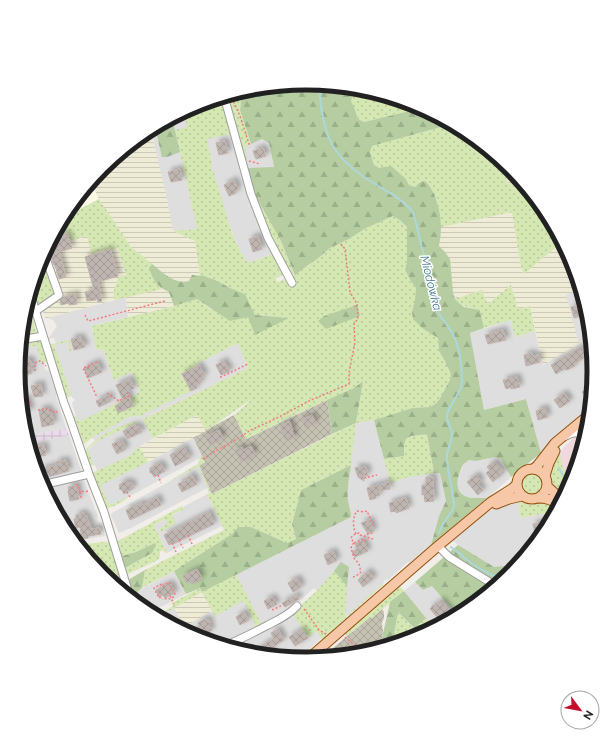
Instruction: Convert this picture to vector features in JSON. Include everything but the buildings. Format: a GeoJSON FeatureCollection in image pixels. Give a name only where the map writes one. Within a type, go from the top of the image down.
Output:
{"type":"FeatureCollection","features":[{"type":"Feature","properties":{"kind":"main road"},"geometry":{"type":"LineString","coordinates":[[533,469],[543,460],[555,443],[564,434],[583,420]]}},
{"type":"Feature","properties":{"kind":"main road"},"geometry":{"type":"LineString","coordinates":[[545,476],[548,463],[555,451],[574,427]]}},
{"type":"Feature","properties":{"kind":"main road"},"geometry":{"type":"LineString","coordinates":[[317,651],[480,511],[513,488],[523,471],[533,469],[540,471],[545,476],[547,486],[544,493],[538,498]]}},
{"type":"Feature","properties":{"kind":"main road"},"geometry":{"type":"LineString","coordinates":[[516,484],[518,491],[522,496]]}},
{"type":"Feature","properties":{"kind":"main road"},"geometry":{"type":"LineString","coordinates":[[547,486],[558,496]]}},
{"type":"Feature","properties":{"kind":"main road"},"geometry":{"type":"LineString","coordinates":[[480,511],[509,498],[522,496],[530,499],[546,498],[555,501]]}},
{"type":"Feature","properties":{"kind":"street"},"geometry":{"type":"LineString","coordinates":[[226,102],[251,194],[268,238],[292,283]]}},
{"type":"Feature","properties":{"kind":"street"},"geometry":{"type":"LineString","coordinates":[[36,311],[59,295],[47,261]]}},
{"type":"Feature","properties":{"kind":"street"},"geometry":{"type":"LineString","coordinates":[[33,303],[64,403],[106,518],[127,587]]}},
{"type":"Feature","properties":{"kind":"street"},"geometry":{"type":"LineString","coordinates":[[27,339],[43,336]]}},
{"type":"Feature","properties":{"kind":"street"},"geometry":{"type":"LineString","coordinates":[[566,436],[572,432],[580,433]]}},
{"type":"Feature","properties":{"kind":"street"},"geometry":{"type":"LineString","coordinates":[[48,484],[89,474]]}},
{"type":"Feature","properties":{"kind":"street"},"geometry":{"type":"LineString","coordinates":[[438,546],[450,558],[490,583]]}},
{"type":"Feature","properties":{"kind":"street"},"geometry":{"type":"LineString","coordinates":[[233,642],[278,620],[297,606]]}},
{"type":"Feature","properties":{"kind":"path"},"geometry":{"type":"LineString","coordinates":[[233,100],[250,147]]}},
{"type":"Feature","properties":{"kind":"path"},"geometry":{"type":"LineString","coordinates":[[242,161],[250,161],[260,164]]}},
{"type":"Feature","properties":{"kind":"path"},"geometry":{"type":"LineString","coordinates":[[203,459],[251,430],[311,400],[349,384],[349,373],[356,342],[354,324],[357,320],[358,309],[357,304],[350,292],[345,249],[340,243]]}},
{"type":"Feature","properties":{"kind":"path"},"geometry":{"type":"LineString","coordinates":[[85,315],[88,320],[165,301]]}},
{"type":"Feature","properties":{"kind":"path"},"geometry":{"type":"LineString","coordinates":[[35,371],[35,363],[39,361],[44,365]]}},
{"type":"Feature","properties":{"kind":"path"},"geometry":{"type":"LineString","coordinates":[[97,362],[83,368],[98,397]]}},
{"type":"Feature","properties":{"kind":"path"},"geometry":{"type":"LineString","coordinates":[[220,377],[248,364]]}},
{"type":"Feature","properties":{"kind":"path"},"geometry":{"type":"LineString","coordinates":[[106,393],[119,401],[129,396],[127,391]]}},
{"type":"Feature","properties":{"kind":"path"},"geometry":{"type":"LineString","coordinates":[[26,397],[28,397],[31,406]]}},
{"type":"Feature","properties":{"kind":"path"},"geometry":{"type":"LineString","coordinates":[[38,410],[48,408],[53,412],[60,414]]}},
{"type":"Feature","properties":{"kind":"path"},"geometry":{"type":"LineString","coordinates":[[158,475],[161,483]]}},
{"type":"Feature","properties":{"kind":"path"},"geometry":{"type":"LineString","coordinates":[[364,478],[377,475]]}},
{"type":"Feature","properties":{"kind":"path"},"geometry":{"type":"LineString","coordinates":[[77,485],[81,498]]}},
{"type":"Feature","properties":{"kind":"path"},"geometry":{"type":"LineString","coordinates":[[80,492],[88,491]]}},
{"type":"Feature","properties":{"kind":"path"},"geometry":{"type":"LineString","coordinates":[[128,492],[131,499]]}},
{"type":"Feature","properties":{"kind":"path"},"geometry":{"type":"LineString","coordinates":[[373,525],[366,511],[356,511],[354,514],[353,527],[356,534],[359,533],[359,536],[373,539]]}},
{"type":"Feature","properties":{"kind":"path"},"geometry":{"type":"LineString","coordinates":[[353,577],[361,572],[354,558],[351,546],[364,538],[365,535],[373,533]]}},
{"type":"Feature","properties":{"kind":"path"},"geometry":{"type":"LineString","coordinates":[[354,543],[351,538],[356,534]]}},
{"type":"Feature","properties":{"kind":"path"},"geometry":{"type":"LineString","coordinates":[[188,535],[192,544]]}},
{"type":"Feature","properties":{"kind":"path"},"geometry":{"type":"LineString","coordinates":[[357,542],[359,536]]}},
{"type":"Feature","properties":{"kind":"path"},"geometry":{"type":"LineString","coordinates":[[364,538],[366,542]]}},
{"type":"Feature","properties":{"kind":"path"},"geometry":{"type":"LineString","coordinates":[[179,540],[183,548]]}},
{"type":"Feature","properties":{"kind":"path"},"geometry":{"type":"LineString","coordinates":[[172,543],[176,552]]}},
{"type":"Feature","properties":{"kind":"path"},"geometry":{"type":"LineString","coordinates":[[170,582],[175,593],[171,599],[168,600],[159,598],[154,588],[162,584],[163,586],[170,582]]}},
{"type":"Feature","properties":{"kind":"path"},"geometry":{"type":"LineString","coordinates":[[170,596],[174,604]]}},
{"type":"Feature","properties":{"kind":"path"},"geometry":{"type":"LineString","coordinates":[[272,610],[283,604]]}},
{"type":"Feature","properties":{"kind":"path"},"geometry":{"type":"LineString","coordinates":[[297,606],[302,607],[318,630],[329,635]]}},
{"type":"Feature","properties":{"kind":"path"},"geometry":{"type":"LineString","coordinates":[[340,631],[353,644],[360,647]]}},
{"type":"Feature","properties":{"kind":"shaded area"},"geometry":{"type":"Polygon","coordinates":[[[203,109],[252,143],[262,139],[269,143],[274,168],[254,193],[248,196],[272,254],[252,262],[247,262],[240,251],[229,224],[210,228],[173,231],[153,139],[143,142],[182,119],[203,109]]]}},
{"type":"Feature","properties":{"kind":"shaded area"},"geometry":{"type":"Polygon","coordinates":[[[153,139],[173,231],[195,241],[200,276],[192,275],[189,281],[184,283],[171,278],[161,289],[169,292],[174,306],[128,317],[126,297],[45,318],[43,311],[41,278],[46,263],[63,230],[74,213],[99,199],[94,188],[107,172],[143,142],[153,139]]]}},
{"type":"Feature","properties":{"kind":"shaded area"},"geometry":{"type":"Polygon","coordinates":[[[504,171],[513,181],[508,184],[504,171]]]}},
{"type":"Feature","properties":{"kind":"shaded area"},"geometry":{"type":"Polygon","coordinates":[[[94,188],[99,199],[74,213],[94,188]]]}},
{"type":"Feature","properties":{"kind":"shaded area"},"geometry":{"type":"Polygon","coordinates":[[[512,212],[520,262],[524,273],[557,246],[566,263],[575,291],[566,295],[579,344],[543,365],[530,306],[518,309],[511,285],[488,304],[482,290],[455,299],[439,246],[441,227],[512,212]]]}},
{"type":"Feature","properties":{"kind":"shaded area"},"geometry":{"type":"Polygon","coordinates":[[[575,291],[585,334],[587,371],[585,408],[584,414],[541,453],[526,399],[484,410],[470,333],[511,320],[515,337],[535,331],[543,365],[566,294],[575,291]]]}},
{"type":"Feature","properties":{"kind":"shaded area"},"geometry":{"type":"Polygon","coordinates":[[[126,297],[128,317],[92,326],[96,350],[103,349],[114,380],[132,372],[195,365],[238,343],[248,368],[143,419],[152,439],[139,447],[148,462],[193,437],[205,462],[212,494],[208,497],[222,526],[167,553],[154,525],[184,509],[183,507],[209,493],[207,488],[119,533],[111,515],[112,513],[198,465],[200,458],[125,499],[108,504],[96,473],[97,470],[88,450],[96,442],[92,437],[84,442],[72,403],[75,400],[69,394],[62,367],[54,345],[56,344],[54,338],[48,339],[57,326],[53,320],[47,318],[126,297]]]}},
{"type":"Feature","properties":{"kind":"shaded area"},"geometry":{"type":"Polygon","coordinates":[[[38,340],[45,370],[49,371],[66,428],[36,435],[32,433],[27,408],[25,371],[27,342],[38,340]]]}},
{"type":"Feature","properties":{"kind":"shaded area"},"geometry":{"type":"Polygon","coordinates":[[[327,400],[332,434],[212,494],[199,465],[205,462],[193,437],[234,415],[246,439],[327,400]]]}},
{"type":"Feature","properties":{"kind":"shaded area"},"geometry":{"type":"Polygon","coordinates":[[[197,415],[206,431],[148,462],[139,447],[197,415]]]}},
{"type":"Feature","properties":{"kind":"shaded area"},"geometry":{"type":"Polygon","coordinates":[[[374,420],[384,459],[440,472],[446,501],[439,516],[431,545],[409,563],[408,562],[388,580],[387,579],[384,581],[383,584],[306,652],[269,650],[240,644],[270,629],[292,613],[317,591],[314,588],[281,615],[278,615],[271,620],[228,641],[198,631],[164,614],[236,574],[351,517],[348,501],[348,486],[356,423],[374,420]]]}},
{"type":"Feature","properties":{"kind":"shaded area"},"geometry":{"type":"Polygon","coordinates":[[[66,428],[69,435],[35,443],[32,433],[36,435],[66,428]]]}},
{"type":"Feature","properties":{"kind":"shaded area"},"geometry":{"type":"Polygon","coordinates":[[[580,432],[567,475],[562,465],[560,454],[563,448],[580,432]]]}},
{"type":"Feature","properties":{"kind":"shaded area"},"geometry":{"type":"Polygon","coordinates":[[[69,435],[82,473],[47,481],[35,443],[69,435]]]}},
{"type":"Feature","properties":{"kind":"shaded area"},"geometry":{"type":"Polygon","coordinates":[[[495,457],[501,459],[511,477],[487,498],[472,498],[461,493],[457,488],[457,481],[464,463],[469,460],[476,461],[495,457]]]}},
{"type":"Feature","properties":{"kind":"shaded area"},"geometry":{"type":"Polygon","coordinates":[[[83,477],[98,517],[97,518],[101,523],[105,536],[81,539],[72,527],[49,485],[83,477]]]}},
{"type":"Feature","properties":{"kind":"shaded area"},"geometry":{"type":"Polygon","coordinates":[[[518,501],[521,518],[549,512],[529,542],[508,566],[494,568],[452,540],[486,512],[506,503],[518,501]]]}},
{"type":"Feature","properties":{"kind":"shaded area"},"geometry":{"type":"Polygon","coordinates":[[[174,571],[186,594],[163,606],[155,608],[140,598],[138,591],[174,571]]]}},
{"type":"Feature","properties":{"kind":"shaded area"},"geometry":{"type":"Polygon","coordinates":[[[415,582],[423,590],[432,586],[453,610],[408,633],[426,618],[404,591],[415,582]]]}},
{"type":"Feature","properties":{"kind":"shaded area"},"geometry":{"type":"Polygon","coordinates":[[[202,592],[212,611],[187,625],[182,623],[174,608],[202,592]]]}},
{"type":"Feature","properties":{"kind":"shaded area"},"geometry":{"type":"Polygon","coordinates":[[[382,609],[384,612],[382,623],[382,641],[343,650],[335,650],[333,648],[370,617],[372,618],[382,609]]]}},
{"type":"Feature","properties":{"kind":"shaded area"},"geometry":{"type":"Polygon","coordinates":[[[317,632],[321,638],[305,652],[295,651],[311,642],[309,638],[317,632]]]}},
{"type":"Feature","properties":{"kind":"green space"},"geometry":{"type":"Polygon","coordinates":[[[306,90],[343,92],[353,94],[351,102],[358,119],[364,122],[412,110],[443,126],[372,146],[370,152],[374,165],[379,168],[391,166],[406,179],[409,185],[415,187],[419,183],[425,181],[432,190],[437,202],[441,221],[439,246],[450,259],[453,293],[455,299],[464,307],[480,310],[484,328],[470,333],[484,410],[526,399],[541,453],[511,477],[501,459],[495,457],[476,461],[469,460],[464,463],[457,483],[459,490],[467,497],[487,498],[431,545],[439,516],[446,501],[440,473],[434,473],[427,434],[411,436],[406,439],[404,445],[404,456],[384,459],[374,420],[412,408],[430,407],[439,400],[451,378],[450,372],[439,351],[438,338],[422,328],[413,319],[412,312],[416,288],[405,270],[407,261],[407,227],[393,216],[366,228],[349,239],[330,248],[295,275],[281,241],[254,193],[248,168],[274,167],[269,143],[262,139],[251,144],[240,110],[241,101],[244,97],[269,92],[306,90]]]}},
{"type":"Feature","properties":{"kind":"green space"},"geometry":{"type":"Polygon","coordinates":[[[353,94],[361,95],[412,110],[364,122],[358,119],[354,107],[350,102],[353,94]]]}},
{"type":"Feature","properties":{"kind":"green space"},"geometry":{"type":"Polygon","coordinates":[[[244,97],[241,101],[240,110],[251,144],[245,147],[248,168],[295,274],[316,260],[330,248],[349,239],[366,228],[393,216],[407,227],[407,261],[405,270],[416,288],[415,300],[422,328],[438,338],[439,351],[450,372],[451,378],[439,400],[430,407],[412,408],[374,420],[356,423],[363,381],[354,388],[246,439],[234,415],[253,398],[206,431],[197,415],[152,439],[143,419],[248,368],[238,343],[195,365],[195,367],[182,374],[191,391],[140,416],[127,417],[93,437],[83,445],[73,419],[76,415],[78,422],[140,392],[132,372],[114,380],[103,349],[96,350],[92,326],[197,299],[211,309],[248,317],[288,318],[255,315],[245,294],[204,276],[200,276],[195,241],[173,231],[197,229],[175,130],[187,127],[185,117],[198,111],[223,103],[231,134],[207,139],[212,164],[211,170],[213,170],[231,230],[240,251],[247,262],[252,262],[272,254],[274,255],[283,273],[282,276],[276,278],[276,280],[278,282],[284,279],[289,284],[294,282],[293,276],[275,245],[262,217],[227,102],[244,97]]]}},
{"type":"Feature","properties":{"kind":"green space"},"geometry":{"type":"Polygon","coordinates":[[[173,124],[180,152],[167,157],[162,157],[156,133],[173,124]]]}},
{"type":"Feature","properties":{"kind":"green space"},"geometry":{"type":"Polygon","coordinates":[[[443,126],[462,137],[477,148],[504,171],[508,184],[513,181],[529,200],[540,215],[557,246],[524,274],[520,262],[512,212],[441,227],[437,201],[429,185],[419,183],[415,187],[409,185],[406,179],[374,165],[370,152],[372,146],[443,126]]]}},
{"type":"Feature","properties":{"kind":"green space"},"geometry":{"type":"Polygon","coordinates":[[[99,199],[131,247],[152,264],[149,268],[155,282],[162,289],[115,300],[114,291],[116,283],[119,277],[126,275],[118,248],[92,255],[87,236],[70,241],[67,234],[60,236],[74,213],[99,199]]]}},
{"type":"Feature","properties":{"kind":"green space"},"geometry":{"type":"Polygon","coordinates":[[[152,264],[164,274],[179,281],[189,281],[192,275],[204,276],[245,294],[255,315],[289,318],[255,335],[248,317],[230,321],[197,299],[174,306],[169,292],[161,288],[154,280],[149,268],[152,264]]]}},
{"type":"Feature","properties":{"kind":"green space"},"geometry":{"type":"Polygon","coordinates":[[[45,267],[55,295],[39,305],[35,305],[34,301],[45,267]]]}},
{"type":"Feature","properties":{"kind":"green space"},"geometry":{"type":"Polygon","coordinates":[[[511,285],[518,309],[530,306],[535,331],[515,337],[511,320],[484,328],[480,310],[463,305],[455,299],[482,290],[488,304],[511,285]]]}},
{"type":"Feature","properties":{"kind":"green space"},"geometry":{"type":"Polygon","coordinates":[[[357,305],[360,316],[326,329],[318,321],[324,316],[357,305]]]}},
{"type":"Feature","properties":{"kind":"green space"},"geometry":{"type":"Polygon","coordinates":[[[31,313],[37,334],[27,337],[31,313]]]}},
{"type":"Feature","properties":{"kind":"green space"},"geometry":{"type":"Polygon","coordinates":[[[40,340],[47,361],[44,364],[40,360],[37,346],[26,346],[27,341],[40,340]]]}},
{"type":"Feature","properties":{"kind":"green space"},"geometry":{"type":"Polygon","coordinates":[[[69,340],[72,351],[70,352],[68,342],[54,345],[70,393],[69,394],[71,396],[66,398],[49,345],[69,340]]]}},
{"type":"Feature","properties":{"kind":"green space"},"geometry":{"type":"Polygon","coordinates":[[[363,381],[356,423],[332,434],[327,400],[354,388],[363,381]]]}},
{"type":"Feature","properties":{"kind":"green space"},"geometry":{"type":"Polygon","coordinates":[[[140,421],[96,442],[88,449],[95,465],[89,466],[84,453],[88,447],[101,436],[117,428],[140,421]]]}},
{"type":"Feature","properties":{"kind":"green space"},"geometry":{"type":"Polygon","coordinates":[[[356,423],[351,465],[301,490],[292,524],[296,539],[287,543],[251,527],[238,527],[232,534],[174,571],[142,588],[145,570],[224,530],[207,494],[210,493],[198,466],[167,483],[198,464],[202,456],[205,462],[199,466],[212,494],[356,423]]]}},
{"type":"Feature","properties":{"kind":"green space"},"geometry":{"type":"Polygon","coordinates":[[[427,433],[434,473],[409,477],[390,483],[384,459],[404,456],[404,445],[406,439],[411,436],[427,433]]]}},
{"type":"Feature","properties":{"kind":"green space"},"geometry":{"type":"Polygon","coordinates":[[[139,447],[148,462],[101,485],[108,503],[113,504],[129,496],[118,504],[105,509],[93,476],[94,472],[128,457],[139,447]]]}},
{"type":"Feature","properties":{"kind":"green space"},"geometry":{"type":"Polygon","coordinates":[[[560,454],[562,465],[567,475],[560,492],[554,486],[551,476],[551,467],[560,454]]]}},
{"type":"Feature","properties":{"kind":"green space"},"geometry":{"type":"Polygon","coordinates":[[[351,465],[348,483],[348,501],[351,517],[202,592],[200,588],[186,594],[174,571],[232,534],[238,527],[251,527],[287,543],[296,539],[292,524],[301,490],[351,465]]]}},
{"type":"Feature","properties":{"kind":"green space"},"geometry":{"type":"Polygon","coordinates":[[[532,473],[540,476],[543,484],[540,492],[532,495],[524,492],[521,484],[524,476],[532,473]]]}},
{"type":"Feature","properties":{"kind":"green space"},"geometry":{"type":"Polygon","coordinates":[[[518,501],[530,505],[543,503],[553,504],[549,512],[521,518],[518,501]]]}},
{"type":"Feature","properties":{"kind":"green space"},"geometry":{"type":"Polygon","coordinates":[[[182,506],[184,509],[172,515],[176,523],[160,532],[160,528],[167,524],[165,519],[154,525],[167,553],[162,550],[158,560],[126,574],[125,568],[144,558],[155,543],[136,552],[122,556],[118,541],[182,506]]]}},
{"type":"Feature","properties":{"kind":"green space"},"geometry":{"type":"Polygon","coordinates":[[[111,541],[121,580],[119,580],[107,570],[85,544],[111,541]]]}},
{"type":"Feature","properties":{"kind":"green space"},"geometry":{"type":"Polygon","coordinates":[[[155,543],[156,545],[152,553],[125,568],[122,556],[136,552],[155,543]]]}},
{"type":"Feature","properties":{"kind":"green space"},"geometry":{"type":"Polygon","coordinates":[[[458,545],[494,567],[509,566],[477,594],[453,610],[432,586],[423,590],[415,582],[458,545]]]}},
{"type":"Feature","properties":{"kind":"green space"},"geometry":{"type":"Polygon","coordinates":[[[341,562],[349,567],[347,586],[334,571],[341,562]]]}},
{"type":"Feature","properties":{"kind":"green space"},"geometry":{"type":"Polygon","coordinates":[[[145,570],[142,588],[138,591],[139,596],[131,590],[128,580],[145,570]]]}},
{"type":"Feature","properties":{"kind":"green space"},"geometry":{"type":"Polygon","coordinates":[[[334,571],[347,586],[345,618],[383,583],[383,585],[323,639],[317,632],[308,638],[292,613],[317,591],[334,571]]]}},
{"type":"Feature","properties":{"kind":"green space"},"geometry":{"type":"Polygon","coordinates":[[[236,574],[262,625],[253,629],[255,624],[243,601],[215,616],[202,592],[236,574]]]}},
{"type":"Feature","properties":{"kind":"green space"},"geometry":{"type":"Polygon","coordinates":[[[399,585],[404,591],[372,618],[370,617],[347,636],[345,633],[399,585]]]}},
{"type":"Feature","properties":{"kind":"green space"},"geometry":{"type":"Polygon","coordinates":[[[200,588],[202,592],[164,613],[162,612],[173,606],[172,604],[168,605],[200,588]]]}},
{"type":"Feature","properties":{"kind":"green space"},"geometry":{"type":"Polygon","coordinates":[[[404,591],[426,618],[414,628],[398,612],[395,637],[382,641],[382,638],[390,602],[404,591]]]}},
{"type":"Feature","properties":{"kind":"green space"},"geometry":{"type":"Polygon","coordinates":[[[398,612],[413,628],[426,618],[430,623],[414,631],[396,637],[395,637],[398,612]]]}},
{"type":"Feature","properties":{"kind":"waterway","name":"Miodówka"},"geometry":{"type":"LineString","coordinates":[[320,91],[320,100],[327,134],[338,154],[355,170],[398,198],[411,209],[417,225],[422,249],[430,274],[433,301],[437,311],[451,330],[459,352],[462,382],[459,392],[447,414],[452,433],[447,459],[454,506],[439,533]]}},
{"type":"Feature","properties":{"kind":"waterway"},"geometry":{"type":"LineString","coordinates":[[559,468],[565,480]]}},
{"type":"Feature","properties":{"kind":"waterway","name":"Miodówka"},"geometry":{"type":"LineString","coordinates":[[451,547],[471,563],[497,577]]}}]}
